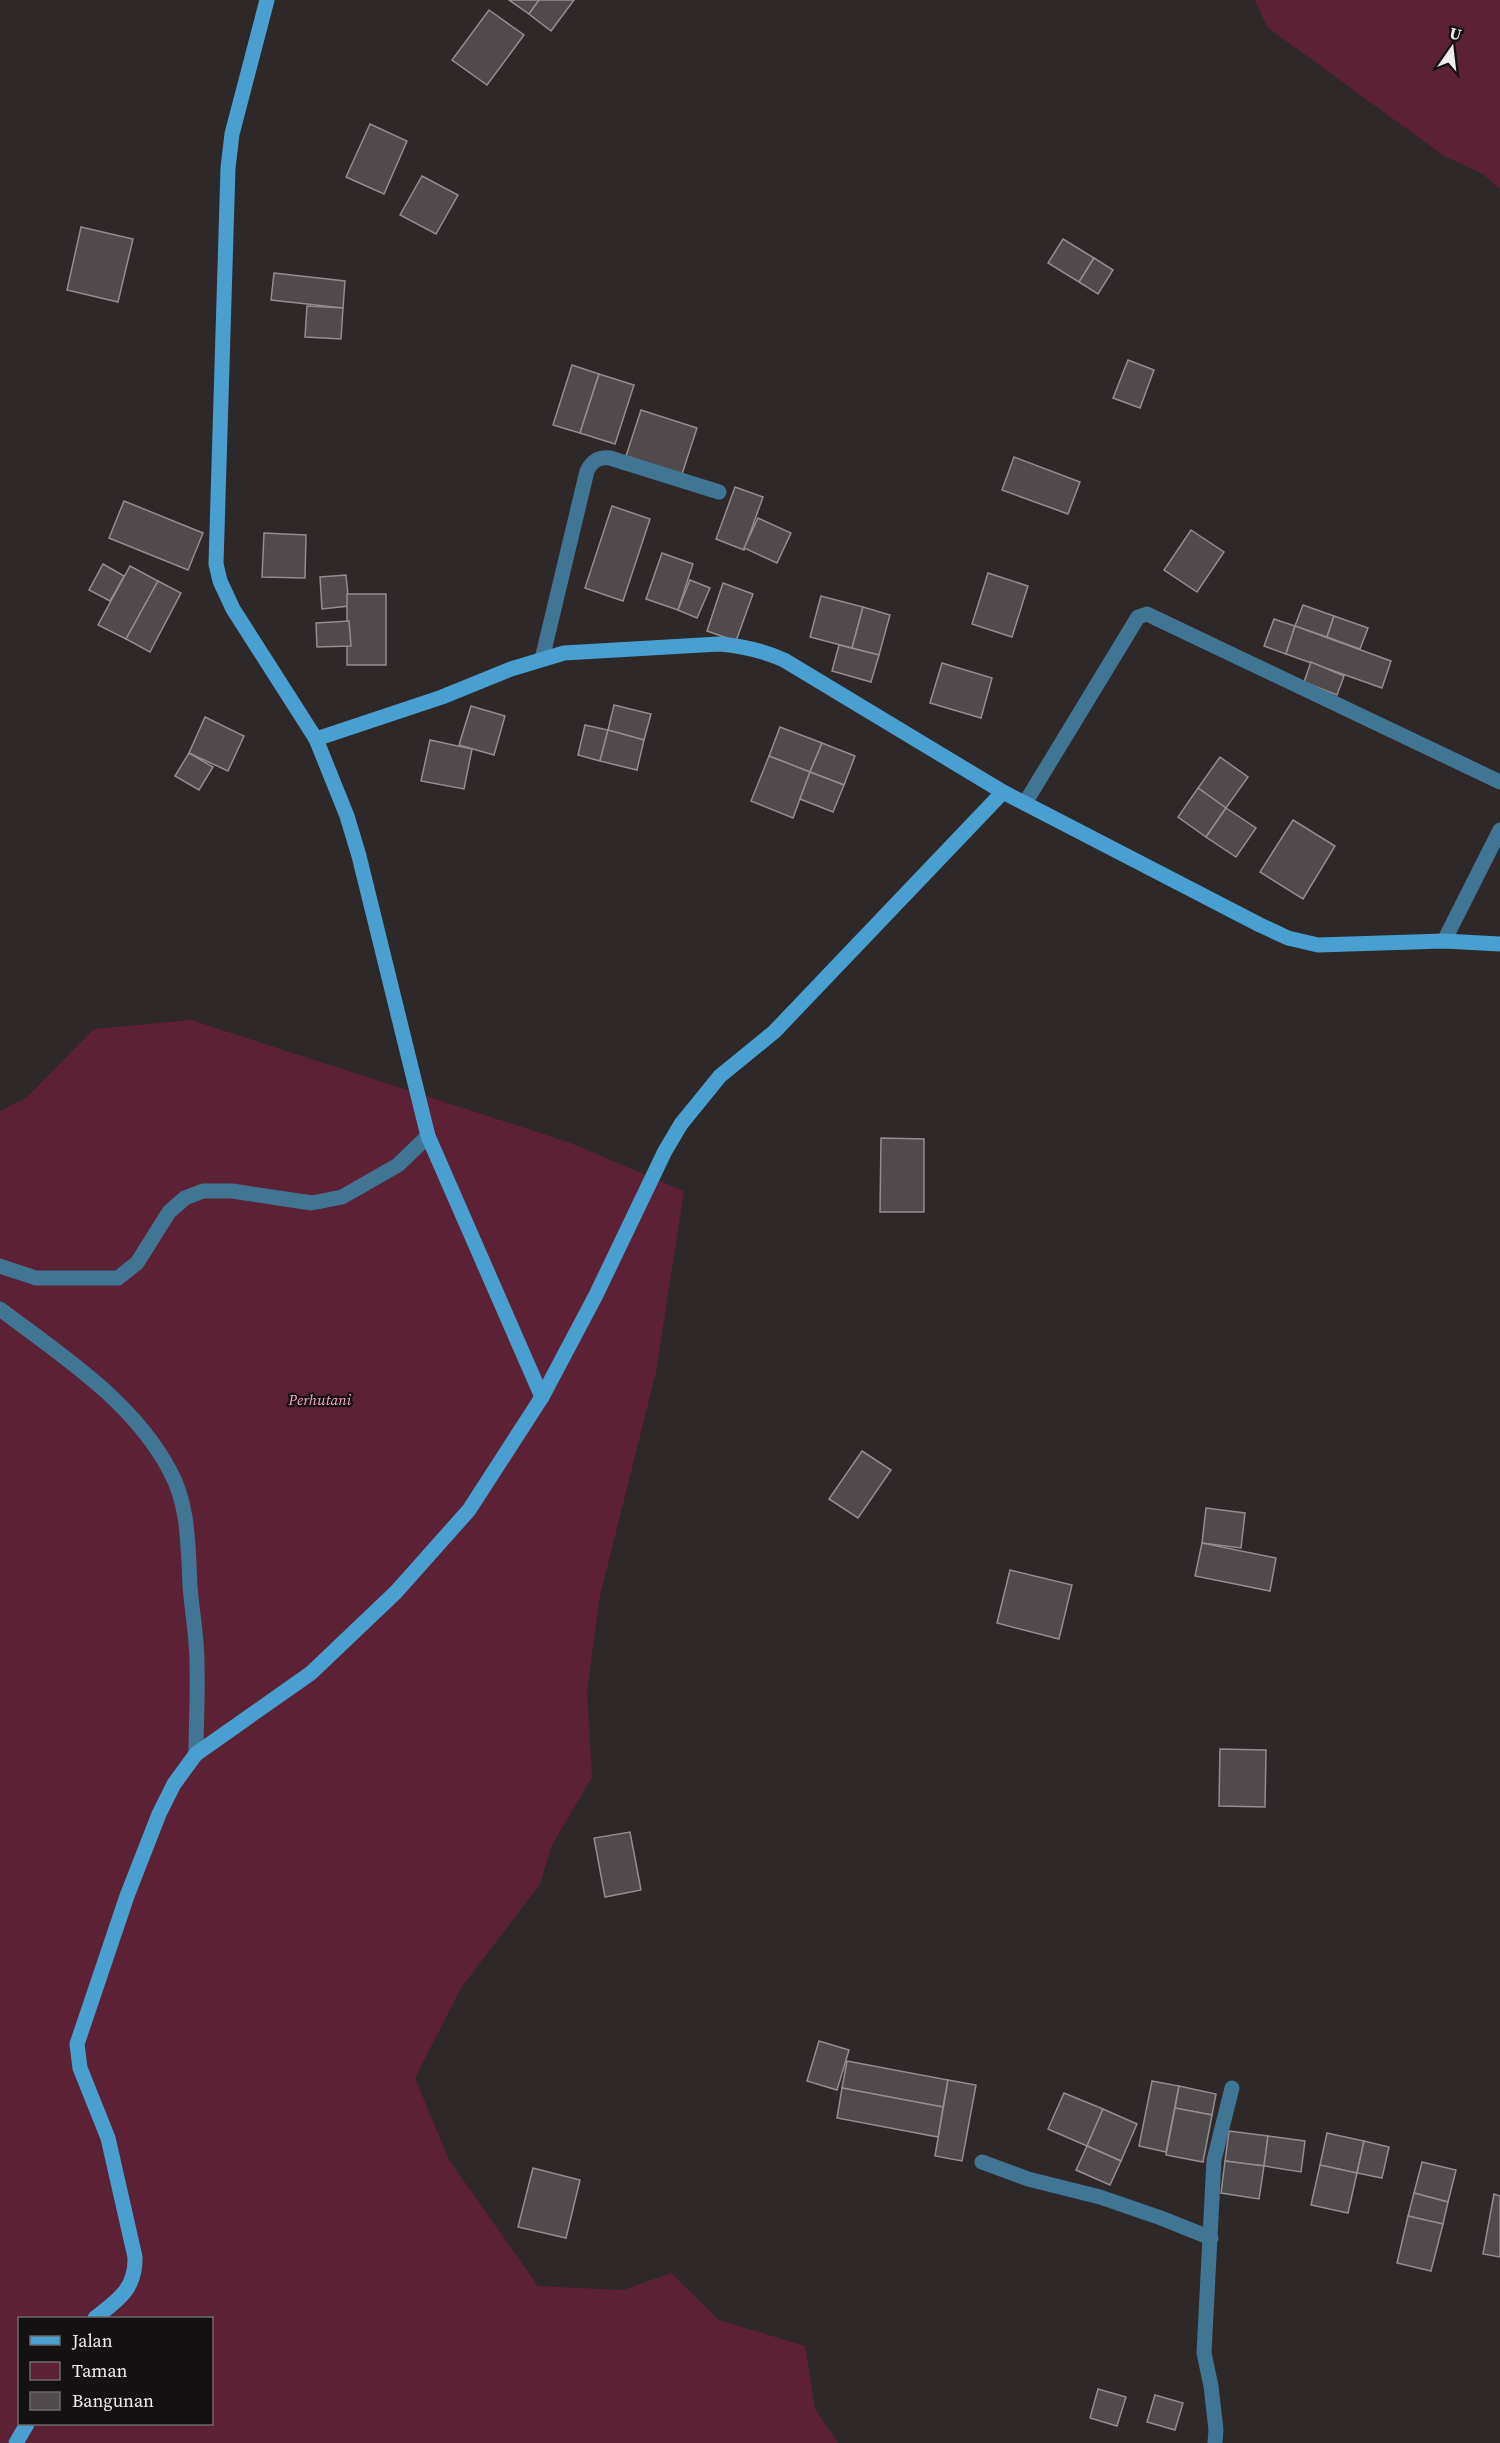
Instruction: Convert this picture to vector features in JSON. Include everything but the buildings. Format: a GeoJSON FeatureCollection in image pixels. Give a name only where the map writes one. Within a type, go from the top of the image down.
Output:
{"type":"FeatureCollection","features":[{"type":"Feature","properties":{"kind":"street"},"geometry":{"type":"LineString","coordinates":[[267,0],[232,134],[228,168],[216,564],[220,581],[233,609],[316,739],[347,816],[359,856],[428,1136],[542,1397]]}},
{"type":"Feature","properties":{"kind":"street"},"geometry":{"type":"LineString","coordinates":[[542,659],[587,471],[596,459],[610,458],[719,492]]}},
{"type":"Feature","properties":{"kind":"street"},"geometry":{"type":"LineString","coordinates":[[1025,803],[1138,617],[1147,614],[1500,782]]}},
{"type":"Feature","properties":{"kind":"street"},"geometry":{"type":"LineString","coordinates":[[316,739],[442,697],[511,669],[564,653],[719,644],[742,645],[784,660],[1003,792],[1288,938],[1317,945],[1344,946],[1444,941],[1500,944]]}},
{"type":"Feature","properties":{"kind":"street"},"geometry":{"type":"LineString","coordinates":[[97,2317],[128,2288],[135,2271],[135,2257],[108,2138],[80,2068],[77,2044],[127,1896],[159,1814],[174,1784],[196,1754],[311,1673],[396,1592],[470,1510],[542,1397],[596,1295],[665,1151],[681,1124],[720,1076],[774,1032],[1003,792]]}},
{"type":"Feature","properties":{"kind":"street"},"geometry":{"type":"LineString","coordinates":[[1444,941],[1500,830]]}},
{"type":"Feature","properties":{"kind":"street"},"geometry":{"type":"LineString","coordinates":[[0,1266],[36,1278],[118,1278],[137,1263],[169,1212],[185,1198],[203,1191],[232,1191],[312,1203],[342,1197],[398,1165],[428,1136]]}},
{"type":"Feature","properties":{"kind":"street"},"geometry":{"type":"LineString","coordinates":[[0,1309],[79,1369],[109,1395],[140,1427],[171,1471],[179,1492],[189,1552],[197,1662],[196,1754]]}},
{"type":"Feature","properties":{"kind":"street"},"geometry":{"type":"LineString","coordinates":[[1215,2443],[1216,2430],[1211,2386],[1204,2353],[1214,2160],[1232,2088]]}},
{"type":"Feature","properties":{"kind":"street"},"geometry":{"type":"LineString","coordinates":[[982,2162],[1028,2179],[1100,2197],[1211,2238]]}},
{"type":"Feature","properties":{"kind":"street"},"geometry":{"type":"LineString","coordinates":[[16,2443],[26,2425]]}},
{"type":"Feature","properties":{"kind":"green space"},"geometry":{"type":"Polygon","coordinates":[[[1255,0],[1500,0],[1500,189],[1483,174],[1444,156],[1267,27],[1255,0]]]}},
{"type":"Feature","properties":{"kind":"green space","name":"Perhutani"},"geometry":{"type":"Polygon","coordinates":[[[191,1020],[568,1142],[684,1191],[656,1372],[599,1600],[587,1692],[592,1777],[551,1847],[540,1884],[461,1988],[415,2078],[449,2160],[538,2286],[623,2290],[671,2273],[719,2320],[805,2346],[815,2409],[838,2443],[0,2443],[0,1111],[27,1097],[94,1029],[191,1020]]]}}]}
